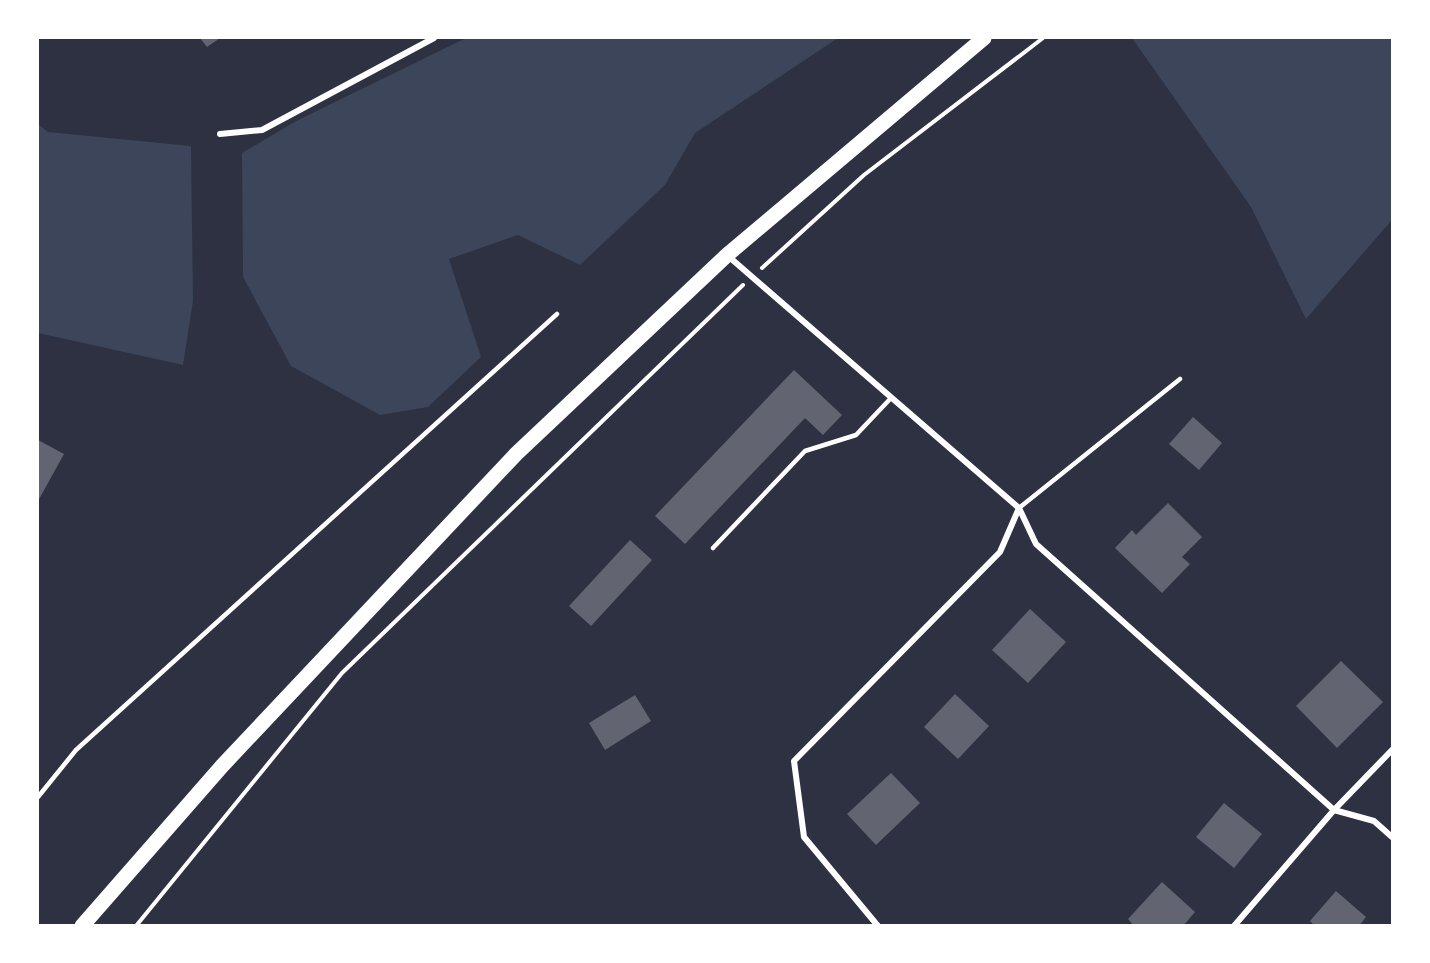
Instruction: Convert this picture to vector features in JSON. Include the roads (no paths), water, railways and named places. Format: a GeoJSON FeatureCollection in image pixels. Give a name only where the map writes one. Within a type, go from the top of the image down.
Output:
{"type":"FeatureCollection","features":[{"type":"Feature","properties":{"kind":"main road"},"geometry":{"type":"LineString","coordinates":[[82,926],[222,766],[516,454],[727,255],[984,38]]}},
{"type":"Feature","properties":{"kind":"street"},"geometry":{"type":"LineString","coordinates":[[220,134],[262,130],[434,38]]}},
{"type":"Feature","properties":{"kind":"street"},"geometry":{"type":"LineString","coordinates":[[727,255],[1019,508],[1036,544],[1334,810],[1374,821],[1392,837]]}},
{"type":"Feature","properties":{"kind":"street"},"geometry":{"type":"LineString","coordinates":[[878,926],[804,837],[794,760],[1000,552],[1019,508]]}},
{"type":"Feature","properties":{"kind":"street"},"geometry":{"type":"LineString","coordinates":[[1234,926],[1334,810],[1392,750]]}},
{"type":"Feature","properties":{"kind":"lane"},"geometry":{"type":"LineString","coordinates":[[38,797],[76,750],[557,314]]}},
{"type":"Feature","properties":{"kind":"lane"},"geometry":{"type":"LineString","coordinates":[[1019,508],[1180,379]]}},
{"type":"Feature","properties":{"kind":"lane"},"geometry":{"type":"LineString","coordinates":[[713,548],[805,451],[856,435],[891,398]]}}]}
